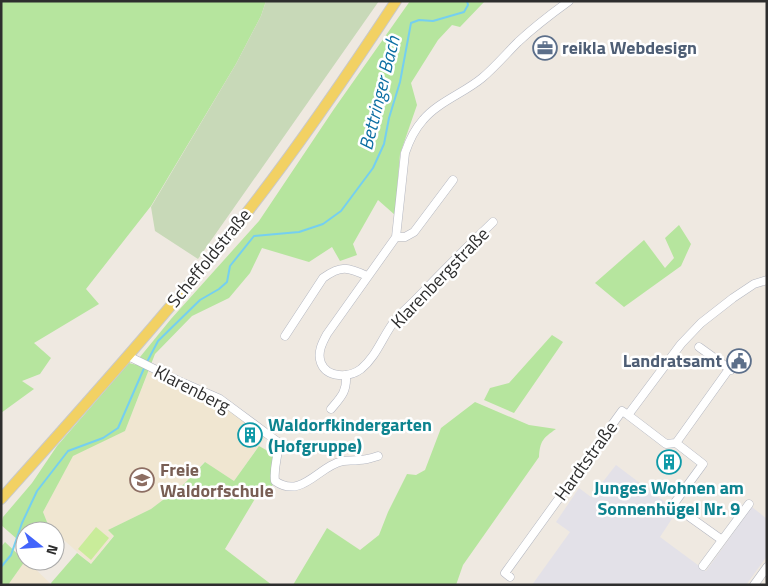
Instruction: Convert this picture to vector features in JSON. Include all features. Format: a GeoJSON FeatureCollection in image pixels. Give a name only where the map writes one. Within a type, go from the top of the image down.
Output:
{"type":"FeatureCollection","features":[{"type":"Feature","properties":{"kind":"main road","name":"Scheffoldstraße"},"geometry":{"type":"LineString","coordinates":[[1,499],[131,357],[268,186],[329,103],[396,1]]}},
{"type":"Feature","properties":{"kind":"street"},"geometry":{"type":"LineString","coordinates":[[331,410],[347,387],[346,375],[333,374],[326,370],[321,363],[319,354],[321,345],[367,276],[396,237],[404,153],[409,140],[433,110],[484,76],[519,42],[552,13],[569,1]]}},
{"type":"Feature","properties":{"kind":"street"},"geometry":{"type":"LineString","coordinates":[[396,237],[405,237],[414,232],[453,180]]}},
{"type":"Feature","properties":{"kind":"street","name":"Klarenbergstraße"},"geometry":{"type":"LineString","coordinates":[[346,375],[360,370],[372,358],[396,319],[494,222]]}},
{"type":"Feature","properties":{"kind":"street"},"geometry":{"type":"LineString","coordinates":[[285,336],[323,278],[341,268],[352,269],[367,276]]}},
{"type":"Feature","properties":{"kind":"street","name":"Hardtstraße"},"geometry":{"type":"LineString","coordinates":[[510,577],[505,573],[622,411],[628,416],[681,344],[701,324],[754,284],[767,280]]}},
{"type":"Feature","properties":{"kind":"street"},"geometry":{"type":"LineString","coordinates":[[676,443],[730,370],[699,347]]}},
{"type":"Feature","properties":{"kind":"street","name":"Klarenberg"},"geometry":{"type":"LineString","coordinates":[[131,357],[220,399],[278,442],[274,469],[275,481],[282,486],[308,482],[324,470],[341,461],[378,456]]}},
{"type":"Feature","properties":{"kind":"street"},"geometry":{"type":"LineString","coordinates":[[628,416],[666,444],[676,443],[703,464],[674,505],[722,540]]}},
{"type":"Feature","properties":{"kind":"street"},"geometry":{"type":"LineString","coordinates":[[703,566],[749,504]]}},
{"type":"Feature","properties":{"kind":"street"},"geometry":{"type":"LineString","coordinates":[[754,585],[767,567]]}},
{"type":"Feature","properties":{"kind":"shaded area"},"geometry":{"type":"Polygon","coordinates":[[[149,370],[220,402],[265,437],[234,481],[204,462],[184,484],[151,509],[108,530],[114,535],[91,564],[65,541],[65,521],[47,521],[43,512],[73,455],[125,431],[149,370]]]}},
{"type":"Feature","properties":{"kind":"shaded area"},"geometry":{"type":"Polygon","coordinates":[[[616,465],[677,511],[660,537],[706,571],[752,507],[767,519],[767,556],[746,585],[532,585],[570,532],[556,522],[579,488],[591,497],[616,465]]]}},
{"type":"Feature","properties":{"kind":"shaded area"},"geometry":{"type":"Polygon","coordinates":[[[18,571],[37,571],[52,585],[8,585],[18,571]]]}},
{"type":"Feature","properties":{"kind":"green space"},"geometry":{"type":"Polygon","coordinates":[[[1,1],[266,1],[261,16],[236,64],[151,206],[86,289],[99,304],[34,343],[51,358],[40,374],[22,381],[34,389],[1,413],[1,1]]]}},
{"type":"Feature","properties":{"kind":"green space"},"geometry":{"type":"Polygon","coordinates":[[[266,1],[379,1],[198,259],[155,231],[151,207],[236,64],[261,16],[266,1]]]}},
{"type":"Feature","properties":{"kind":"green space"},"geometry":{"type":"Polygon","coordinates":[[[410,1],[484,2],[460,27],[452,25],[438,40],[411,83],[417,105],[400,154],[395,215],[378,200],[353,244],[357,255],[340,261],[332,247],[309,262],[262,248],[250,273],[229,298],[192,316],[155,354],[125,431],[73,456],[43,512],[47,521],[15,521],[15,537],[1,525],[3,517],[32,483],[57,446],[129,363],[137,365],[140,357],[171,319],[259,221],[334,109],[410,1]]]}},
{"type":"Feature","properties":{"kind":"green space"},"geometry":{"type":"Polygon","coordinates":[[[679,225],[691,244],[681,266],[624,307],[595,283],[644,240],[665,268],[674,258],[665,238],[679,225]]]}},
{"type":"Feature","properties":{"kind":"green space"},"geometry":{"type":"Polygon","coordinates":[[[552,335],[563,342],[514,413],[484,400],[490,388],[509,383],[552,335]]]}},
{"type":"Feature","properties":{"kind":"green space"},"geometry":{"type":"Polygon","coordinates":[[[475,402],[529,425],[556,429],[543,440],[539,457],[463,565],[456,585],[293,585],[327,528],[360,550],[379,535],[407,474],[416,475],[425,470],[441,428],[475,402]]]}},
{"type":"Feature","properties":{"kind":"green space"},"geometry":{"type":"Polygon","coordinates":[[[259,446],[275,455],[271,469],[273,485],[256,497],[225,549],[272,585],[52,585],[51,583],[61,571],[65,571],[65,567],[77,553],[91,564],[114,536],[108,530],[151,509],[184,484],[205,462],[234,481],[259,446]]]}},
{"type":"Feature","properties":{"kind":"green space"},"geometry":{"type":"Polygon","coordinates":[[[96,527],[109,538],[91,560],[78,549],[96,527]]]}},
{"type":"Feature","properties":{"kind":"green space"},"geometry":{"type":"Polygon","coordinates":[[[5,542],[15,552],[15,571],[18,571],[8,585],[1,585],[1,547],[5,542]]]}},
{"type":"Feature","properties":{"kind":"waterway","name":"Bettringer Bach"},"geometry":{"type":"LineString","coordinates":[[147,362],[158,341],[200,300],[227,282],[230,266],[254,236],[299,232],[323,224],[341,211],[373,168],[384,144],[389,118],[400,82],[411,23],[419,20],[433,21],[464,12],[468,5],[467,1]]}},
{"type":"Feature","properties":{"kind":"waterway","name":"Bettringer Bach"},"geometry":{"type":"LineString","coordinates":[[1,567],[11,555],[22,523],[37,491],[68,451],[103,438],[118,428],[145,366]]}},
{"type":"Feature","properties":{"kind":"place","name":"reikla Webdesign"},"geometry":{"type":"Point","coordinates":[545,48]}},
{"type":"Feature","properties":{"kind":"place","name":"Landratsamt"},"geometry":{"type":"Point","coordinates":[739,361]}},
{"type":"Feature","properties":{"kind":"place","name":"Waldorfkindergarten (Hofgruppe)"},"geometry":{"type":"Point","coordinates":[250,435]}},
{"type":"Feature","properties":{"kind":"place","name":"Junges Wohnen am Sonnenhügel Nr. 9"},"geometry":{"type":"Point","coordinates":[669,462]}},
{"type":"Feature","properties":{"kind":"place","name":"Freie Waldorfschule"},"geometry":{"type":"Point","coordinates":[142,480]}}]}
